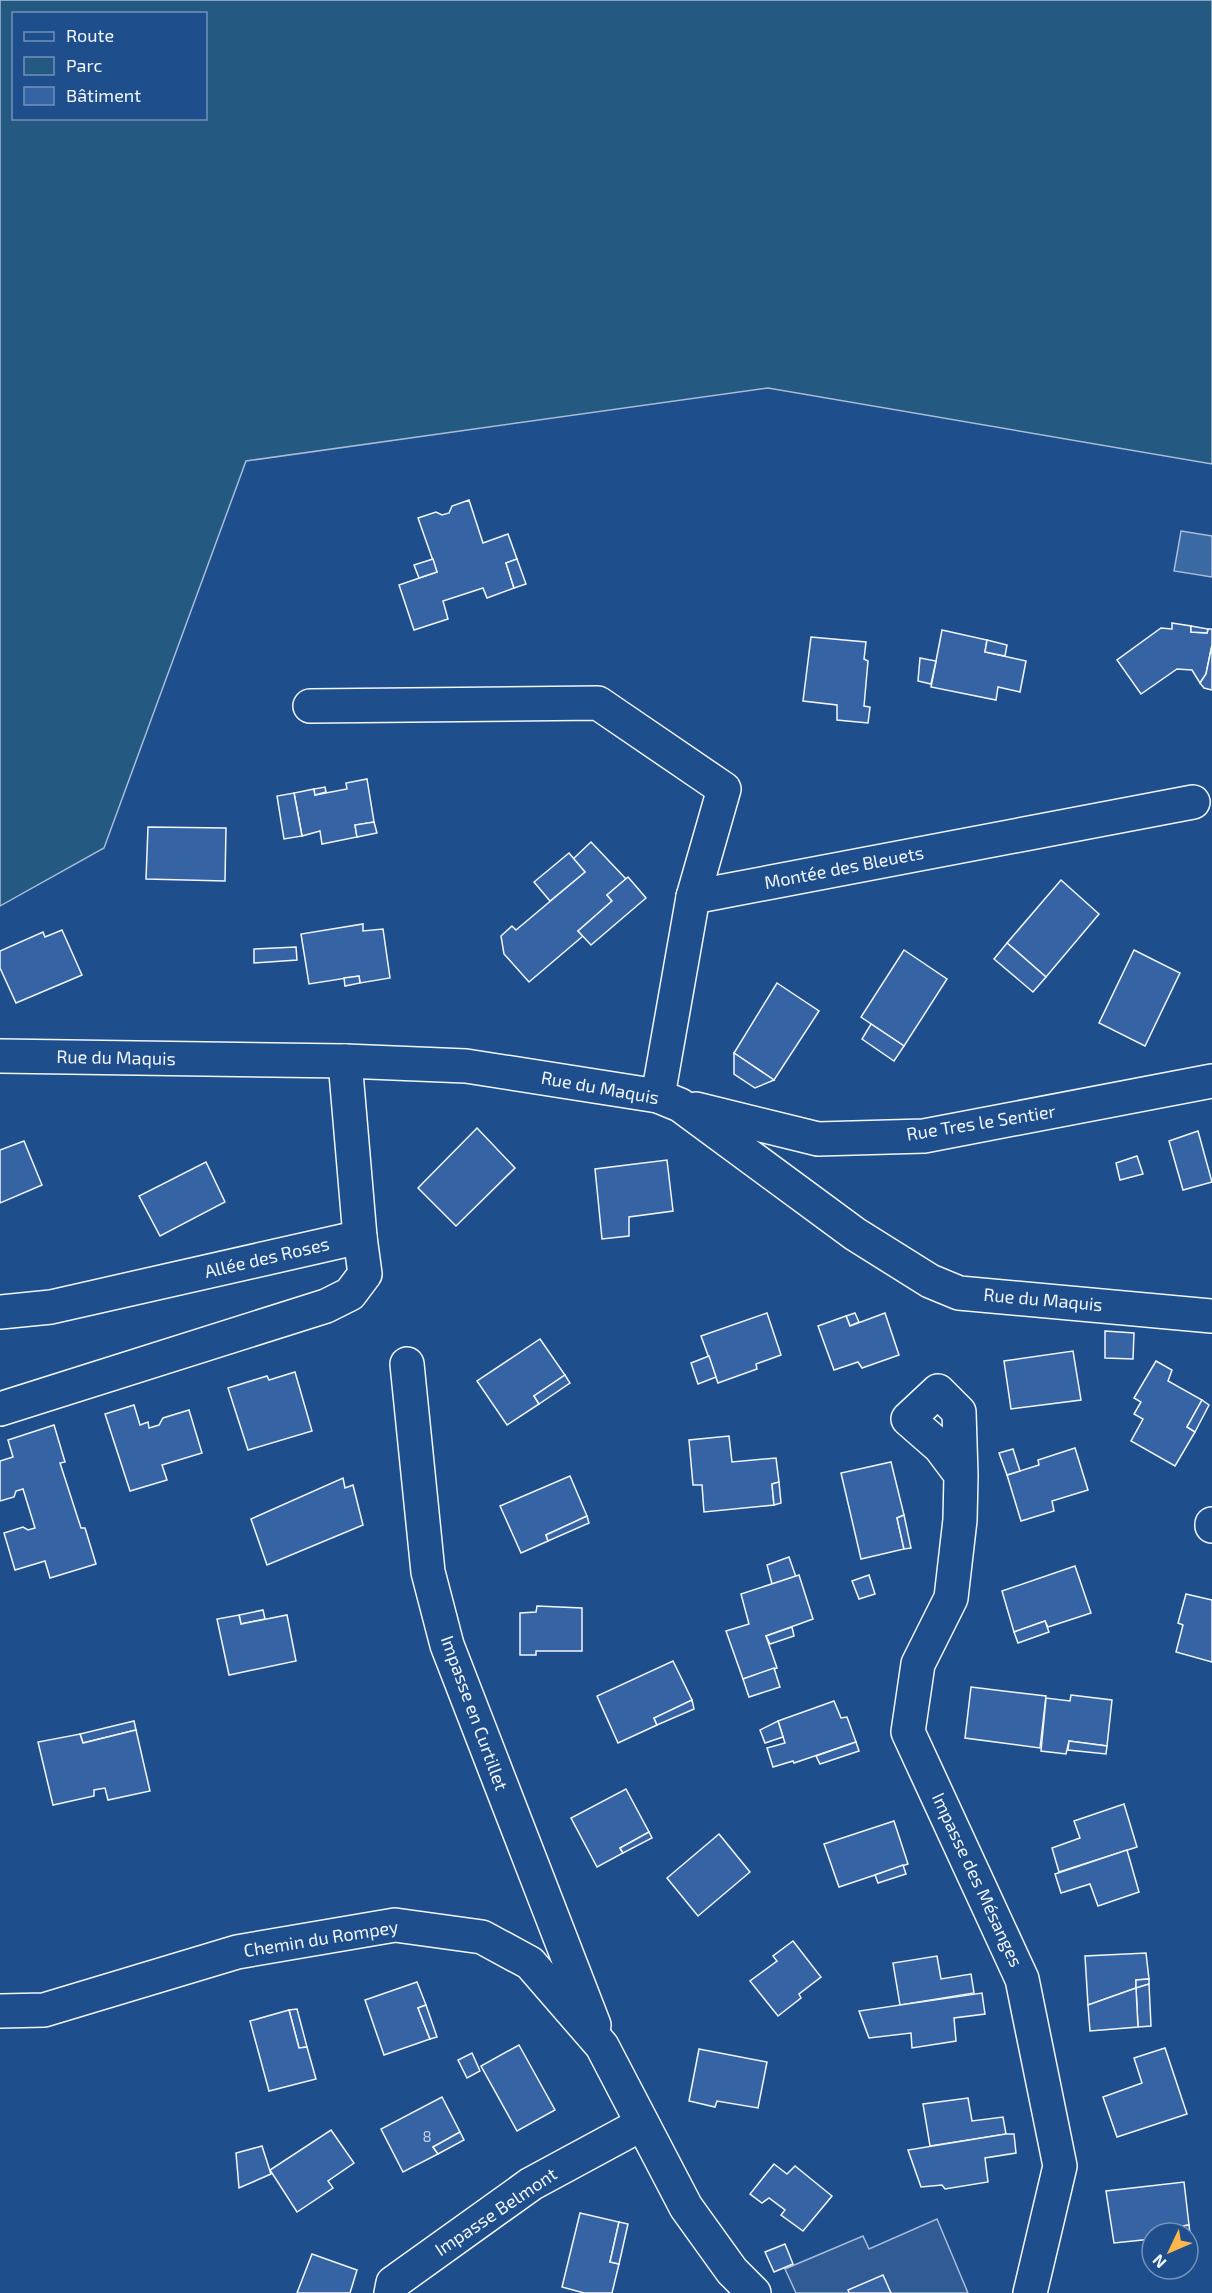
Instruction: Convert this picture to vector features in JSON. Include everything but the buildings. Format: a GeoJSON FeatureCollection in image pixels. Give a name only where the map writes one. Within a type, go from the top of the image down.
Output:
{"type":"FeatureCollection","features":[{"type":"Feature","properties":{"kind":"street"},"geometry":{"type":"LineString","coordinates":[[310,706],[598,703],[724,789],[693,897],[669,1100]]}},
{"type":"Feature","properties":{"kind":"street","name":"Montée des Bleuets"},"geometry":{"type":"LineString","coordinates":[[693,897],[1193,802]]}},
{"type":"Feature","properties":{"kind":"street","name":"Rue du Maquis"},"geometry":{"type":"LineString","coordinates":[[0,1056],[465,1066],[669,1100],[855,1234],[930,1281],[959,1293],[1212,1316]]}},
{"type":"Feature","properties":{"kind":"street"},"geometry":{"type":"LineString","coordinates":[[0,1409],[326,1306],[350,1294],[365,1274],[345,1062]]}},
{"type":"Feature","properties":{"kind":"street","name":"Rue Tres le Sentier"},"geometry":{"type":"LineString","coordinates":[[669,1100],[818,1139],[924,1136],[1212,1081]]}},
{"type":"Feature","properties":{"kind":"street","name":"Allée des Roses"},"geometry":{"type":"LineString","coordinates":[[0,1312],[51,1307],[360,1237]]}},
{"type":"Feature","properties":{"kind":"street","name":"Impasse en Curtillet"},"geometry":{"type":"LineString","coordinates":[[407,1364],[428,1572],[447,1646],[602,2046]]}},
{"type":"Feature","properties":{"kind":"street","name":"Impasse des Mésanges"},"geometry":{"type":"LineString","coordinates":[[961,1475],[960,1520],[951,1598],[918,1664],[908,1732],[1022,1979],[1060,2166],[1030,2293]]}},
{"type":"Feature","properties":{"kind":"street","name":"Chemin du Rompey"},"geometry":{"type":"LineString","coordinates":[[0,2011],[44,2010],[237,1952],[395,1925],[482,1937],[530,1963],[602,2046],[686,2207],[732,2271],[754,2293]]}},
{"type":"Feature","properties":{"kind":"street","name":"Impasse Belmont"},"geometry":{"type":"LineString","coordinates":[[391,2293],[393,2283],[531,2184],[642,2124]]}},
{"type":"Feature","properties":{"kind":"green space"},"geometry":{"type":"Polygon","coordinates":[[[0,0],[1212,0],[1212,464],[768,388],[246,461],[104,848],[0,906],[0,0]]]}},
{"type":"Feature","properties":{"kind":"shaded area"},"geometry":{"type":"Polygon","coordinates":[[[1181,531],[1212,536],[1212,577],[1174,571],[1181,531]]]}},
{"type":"Feature","properties":{"kind":"shaded area"},"geometry":{"type":"Polygon","coordinates":[[[937,2219],[968,2293],[796,2293],[785,2269],[863,2236],[869,2249],[937,2219]]]}}]}
